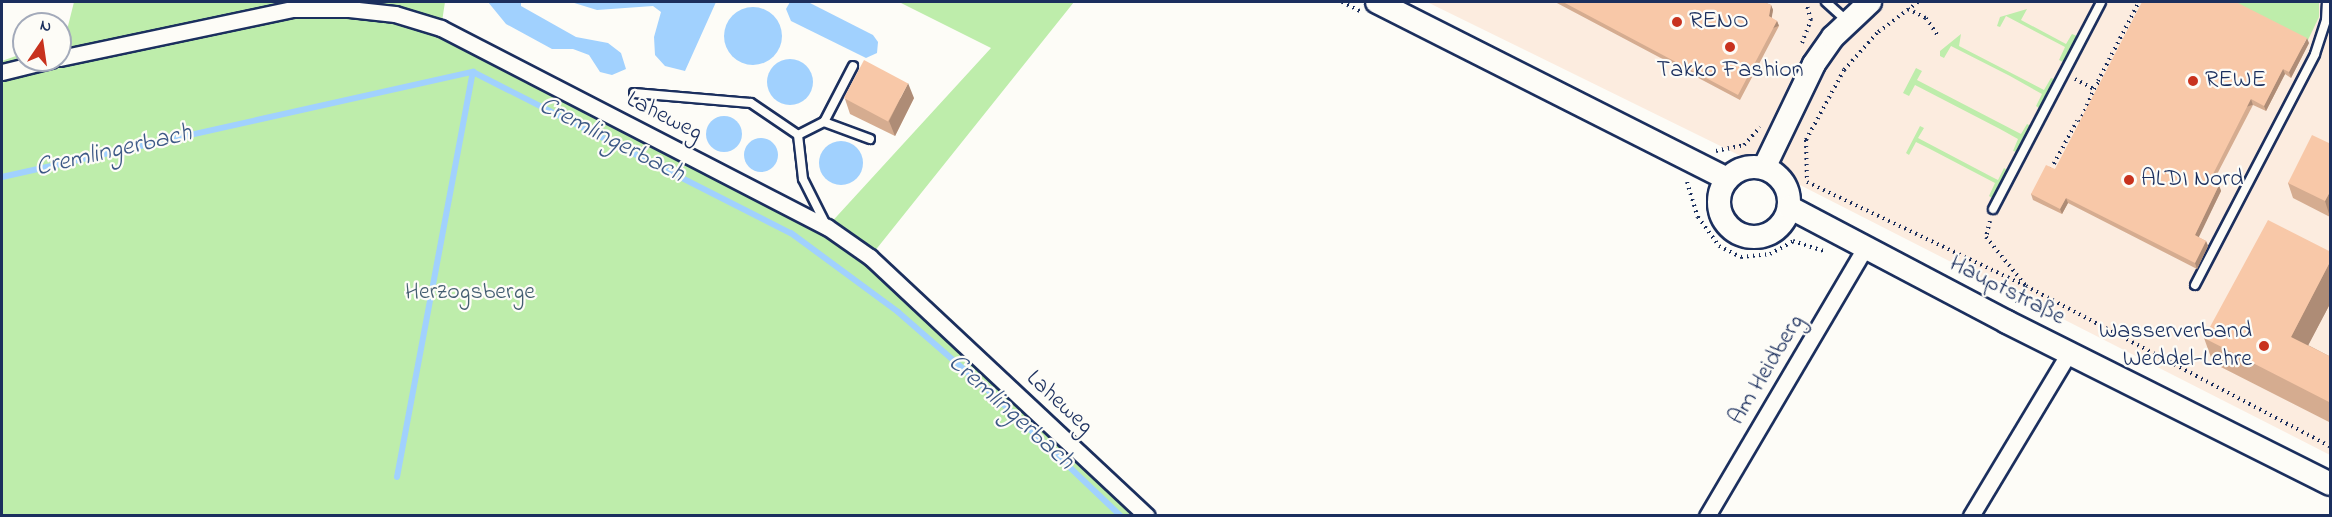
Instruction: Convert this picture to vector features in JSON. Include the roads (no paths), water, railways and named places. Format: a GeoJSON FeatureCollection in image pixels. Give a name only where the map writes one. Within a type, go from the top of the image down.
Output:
{"type":"FeatureCollection","features":[{"type":"Feature","properties":{"kind":"street"},"geometry":{"type":"LineString","coordinates":[[1764,168],[1814,64],[1848,22],[1870,2]]}},
{"type":"Feature","properties":{"kind":"street","name":"Laheweg"},"geometry":{"type":"LineString","coordinates":[[72,55],[293,9],[348,9],[395,14],[441,28],[827,227],[870,257],[1147,516]]}},
{"type":"Feature","properties":{"kind":"street"},"geometry":{"type":"LineString","coordinates":[[1374,9],[1727,179]]}},
{"type":"Feature","properties":{"kind":"street"},"geometry":{"type":"LineString","coordinates":[[1744,168],[1764,168],[1784,183],[1789,207],[1775,231],[1758,237],[1740,234],[1721,214],[1719,196],[1727,179],[1744,168]]}},
{"type":"Feature","properties":{"kind":"street","name":"Hauptstraße"},"geometry":{"type":"LineString","coordinates":[[1789,207],[1860,256],[2069,353],[2331,483]]}},
{"type":"Feature","properties":{"kind":"street","name":"Am Heidberg"},"geometry":{"type":"LineString","coordinates":[[1707,516],[1860,256]]}},
{"type":"Feature","properties":{"kind":"street"},"geometry":{"type":"LineString","coordinates":[[1971,516],[2069,353]]}},
{"type":"Feature","properties":{"kind":"lane"},"geometry":{"type":"LineString","coordinates":[[1826,2],[1848,22]]}},
{"type":"Feature","properties":{"kind":"lane"},"geometry":{"type":"LineString","coordinates":[[1993,208],[2101,2]]}},
{"type":"Feature","properties":{"kind":"lane"},"geometry":{"type":"LineString","coordinates":[[2195,285],[2315,54],[2324,29],[2327,2]]}},
{"type":"Feature","properties":{"kind":"lane"},"geometry":{"type":"LineString","coordinates":[[798,135],[824,122],[853,66]]}},
{"type":"Feature","properties":{"kind":"lane"},"geometry":{"type":"LineString","coordinates":[[634,93],[751,104],[798,135]]}},
{"type":"Feature","properties":{"kind":"lane"},"geometry":{"type":"LineString","coordinates":[[824,122],[870,139]]}},
{"type":"Feature","properties":{"kind":"lane"},"geometry":{"type":"LineString","coordinates":[[798,135],[803,179],[827,227]]}},
{"type":"Feature","properties":{"kind":"water"},"geometry":{"type":"Polygon","coordinates":[[[488,2],[521,2],[521,6],[576,37],[608,43],[621,53],[626,69],[612,75],[600,72],[589,55],[573,49],[552,49],[506,24],[488,2]]]}},
{"type":"Feature","properties":{"kind":"water"},"geometry":{"type":"Polygon","coordinates":[[[571,2],[716,2],[685,71],[665,66],[655,55],[654,37],[661,12],[653,6],[597,10],[571,2]]]}},
{"type":"Feature","properties":{"kind":"water"},"geometry":{"type":"Polygon","coordinates":[[[790,2],[808,2],[873,35],[878,42],[877,53],[866,58],[791,21],[786,9],[790,2]]]}},
{"type":"Feature","properties":{"kind":"water"},"geometry":{"type":"Polygon","coordinates":[[[753,7],[764,9],[777,20],[782,36],[780,47],[769,60],[753,65],[742,63],[729,52],[724,36],[726,25],[737,12],[753,7]]]}},
{"type":"Feature","properties":{"kind":"water"},"geometry":{"type":"Polygon","coordinates":[[[790,59],[806,66],[813,82],[806,98],[790,105],[774,98],[767,82],[774,66],[790,59]]]}},
{"type":"Feature","properties":{"kind":"water"},"geometry":{"type":"Polygon","coordinates":[[[724,116],[736,122],[742,134],[736,146],[724,152],[712,146],[706,134],[712,122],[724,116]]]}},
{"type":"Feature","properties":{"kind":"water"},"geometry":{"type":"Polygon","coordinates":[[[761,138],[773,143],[778,155],[773,167],[761,172],[749,167],[744,155],[749,143],[761,138]]]}},
{"type":"Feature","properties":{"kind":"water"},"geometry":{"type":"Polygon","coordinates":[[[841,141],[857,147],[863,163],[857,179],[841,185],[825,179],[819,163],[825,147],[841,141]]]}},
{"type":"Feature","properties":{"kind":"waterway","name":"Cremlingerbach"},"geometry":{"type":"LineString","coordinates":[[2,177],[473,72],[791,233],[898,312],[999,400],[1121,516]]}},
{"type":"Feature","properties":{"kind":"waterway"},"geometry":{"type":"LineString","coordinates":[[397,477],[473,72]]}},
{"type":"Feature","properties":{"kind":"place","name":"RENO"},"geometry":{"type":"Point","coordinates":[1677,22]}},
{"type":"Feature","properties":{"kind":"place","name":"Takko Fashion"},"geometry":{"type":"Point","coordinates":[1730,47]}},
{"type":"Feature","properties":{"kind":"place","name":"REWE"},"geometry":{"type":"Point","coordinates":[2193,81]}},
{"type":"Feature","properties":{"kind":"place","name":"ALDI Nord"},"geometry":{"type":"Point","coordinates":[2129,180]}},
{"type":"Feature","properties":{"kind":"place","name":"Wasserverband Weddel-Lehre"},"geometry":{"type":"Point","coordinates":[2264,346]}},
{"type":"Feature","properties":{"kind":"park label","name":"Herzogsberge"},"geometry":{"type":"Point","coordinates":[470,293]}}]}
